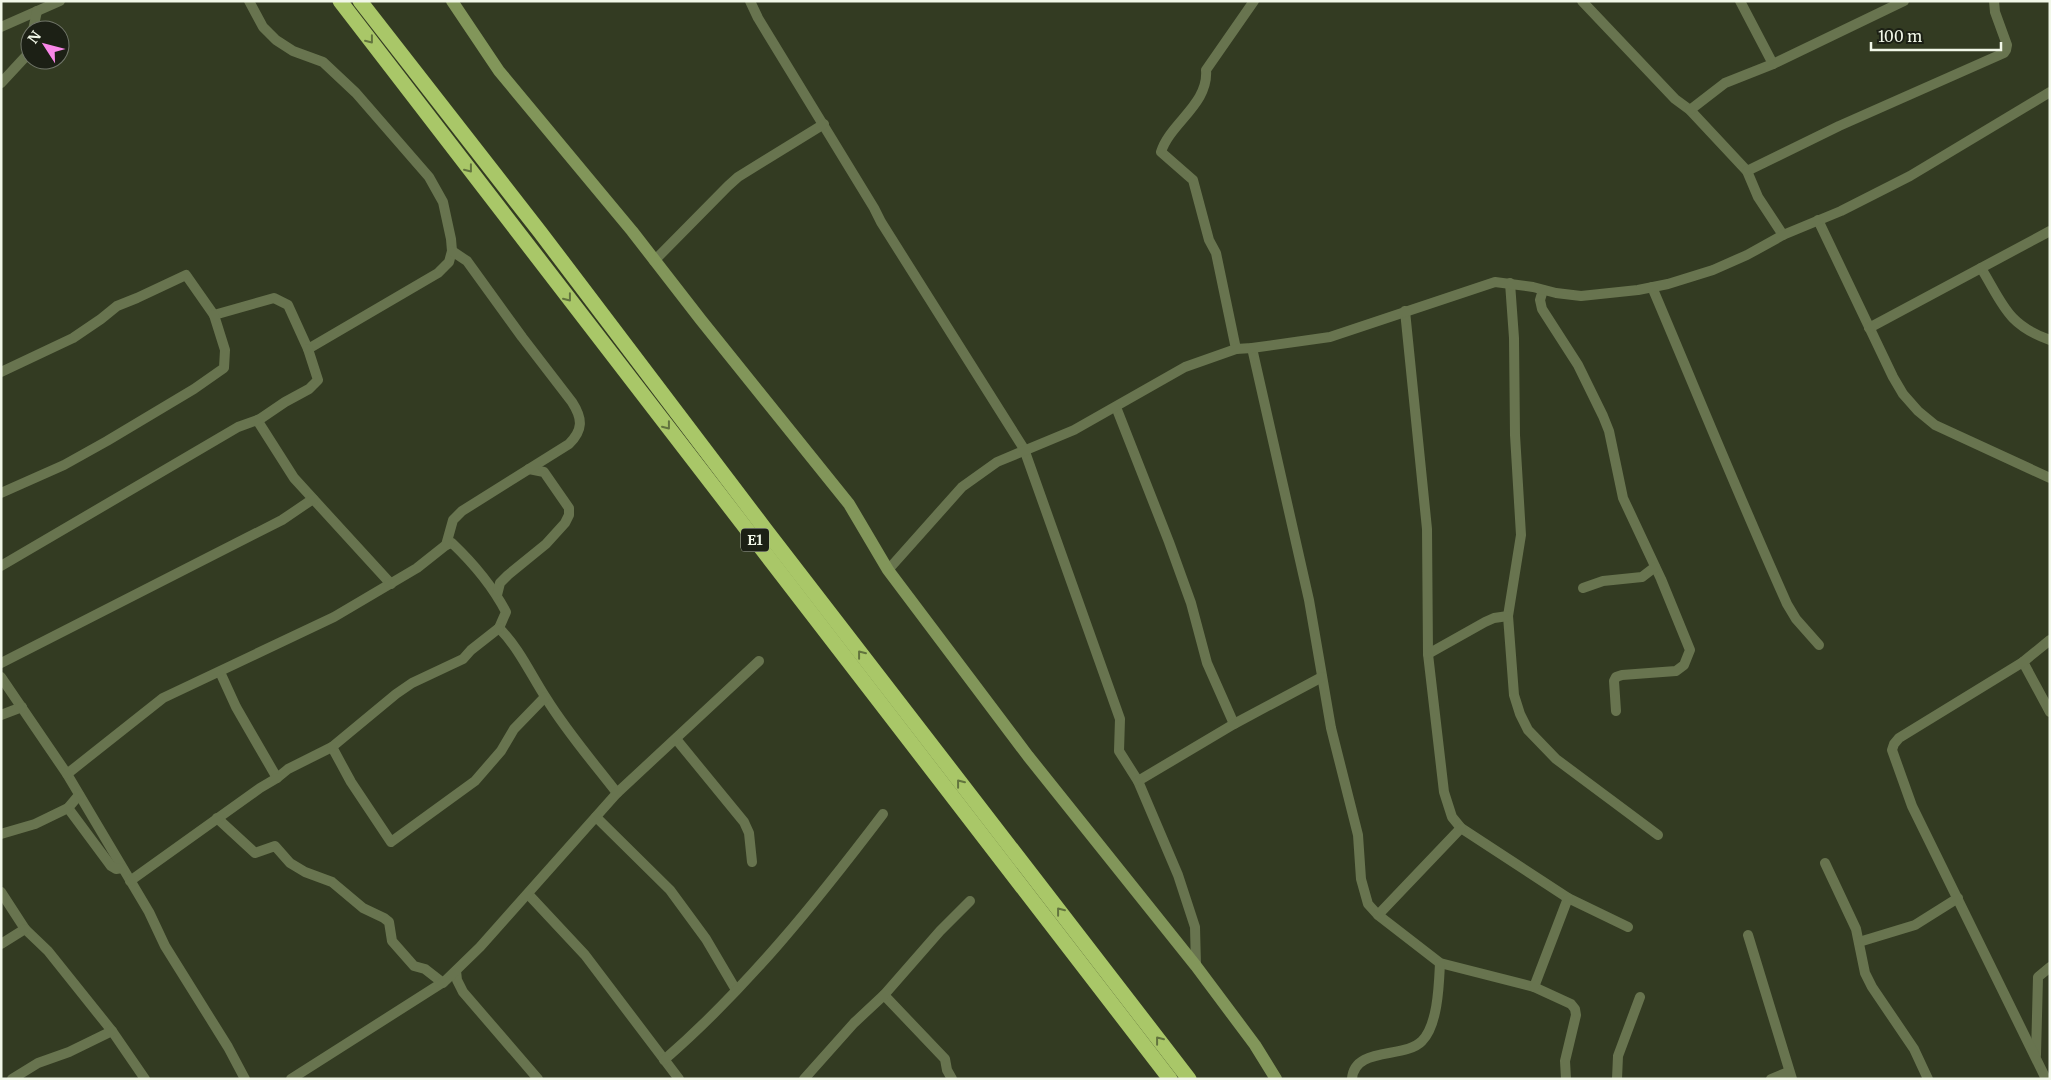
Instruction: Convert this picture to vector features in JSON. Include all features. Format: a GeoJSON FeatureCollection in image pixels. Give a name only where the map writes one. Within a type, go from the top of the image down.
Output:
{"type":"FeatureCollection","features":[{"type":"Feature","properties":{"kind":"highway","name":"E1"},"geometry":{"type":"LineString","coordinates":[[340,1],[1170,1079]]}},
{"type":"Feature","properties":{"kind":"highway","name":"E1"},"geometry":{"type":"LineString","coordinates":[[360,1],[540,232],[759,522],[1189,1079]]}},
{"type":"Feature","properties":{"kind":"street"},"geometry":{"type":"LineString","coordinates":[[1,27],[60,1]]}},
{"type":"Feature","properties":{"kind":"street"},"geometry":{"type":"LineString","coordinates":[[249,1],[263,27],[276,40],[293,51],[323,62],[356,93],[429,176],[443,202],[452,251],[448,262],[438,273],[308,349]]}},
{"type":"Feature","properties":{"kind":"street"},"geometry":{"type":"LineString","coordinates":[[452,1],[499,71],[632,231],[849,504],[888,570],[1028,756],[1196,966],[1255,1045],[1276,1079]]}},
{"type":"Feature","properties":{"kind":"street"},"geometry":{"type":"LineString","coordinates":[[750,1],[758,18],[824,124],[881,222],[1024,449],[1120,719],[1119,751],[1138,781],[1178,875],[1195,927],[1196,966]]}},
{"type":"Feature","properties":{"kind":"street"},"geometry":{"type":"LineString","coordinates":[[1236,348],[1216,253],[1209,240],[1192,180],[1161,152],[1165,140],[1191,111],[1207,80],[1206,70],[1254,1]]}},
{"type":"Feature","properties":{"kind":"street"},"geometry":{"type":"LineString","coordinates":[[1582,1],[1676,99],[1690,110],[1747,171],[1758,197],[1783,235]]}},
{"type":"Feature","properties":{"kind":"street"},"geometry":{"type":"LineString","coordinates":[[1740,1],[1772,64]]}},
{"type":"Feature","properties":{"kind":"street"},"geometry":{"type":"LineString","coordinates":[[1690,110],[1725,83],[1772,64],[1904,1]]}},
{"type":"Feature","properties":{"kind":"street"},"geometry":{"type":"LineString","coordinates":[[1747,171],[1839,126],[2004,53],[2007,45],[1995,12],[1994,1]]}},
{"type":"Feature","properties":{"kind":"street"},"geometry":{"type":"LineString","coordinates":[[36,20],[38,11]]}},
{"type":"Feature","properties":{"kind":"street"},"geometry":{"type":"LineString","coordinates":[[1,83],[20,63]]}},
{"type":"Feature","properties":{"kind":"street"},"geometry":{"type":"LineString","coordinates":[[888,570],[962,487],[996,462],[1074,430],[1185,367],[1236,348],[1252,348],[1330,337],[1495,282],[1510,283],[1556,294],[1581,296],[1652,287],[1713,270],[1910,176],[2050,92]]}},
{"type":"Feature","properties":{"kind":"street"},"geometry":{"type":"LineString","coordinates":[[654,261],[738,177],[824,124]]}},
{"type":"Feature","properties":{"kind":"street"},"geometry":{"type":"LineString","coordinates":[[1818,220],[1869,328],[1903,394],[1918,411],[1935,425],[2050,478]]}},
{"type":"Feature","properties":{"kind":"street"},"geometry":{"type":"LineString","coordinates":[[1869,328],[2050,231]]}},
{"type":"Feature","properties":{"kind":"street"},"geometry":{"type":"LineString","coordinates":[[446,545],[452,520],[462,510],[569,444],[578,435],[580,424],[578,412],[467,261],[452,251]]}},
{"type":"Feature","properties":{"kind":"street"},"geometry":{"type":"LineString","coordinates":[[1981,268],[2013,319],[2030,333],[2050,340]]}},
{"type":"Feature","properties":{"kind":"street"},"geometry":{"type":"LineString","coordinates":[[1,372],[73,338],[117,306],[186,275],[214,315],[225,350],[224,368],[194,389],[64,465],[1,492]]}},
{"type":"Feature","properties":{"kind":"street"},"geometry":{"type":"LineString","coordinates":[[1510,283],[1514,338],[1515,435],[1521,535],[1508,616],[1514,695],[1528,730],[1556,759],[1658,835]]}},
{"type":"Feature","properties":{"kind":"street"},"geometry":{"type":"LineString","coordinates":[[1652,287],[1736,489],[1788,604],[1796,619],[1819,645]]}},
{"type":"Feature","properties":{"kind":"street"},"geometry":{"type":"LineString","coordinates":[[1543,290],[1540,300],[1542,309],[1578,365],[1609,431],[1623,498],[1690,650],[1688,659],[1676,671],[1616,677],[1614,681],[1616,711]]}},
{"type":"Feature","properties":{"kind":"street"},"geometry":{"type":"LineString","coordinates":[[1,566],[195,451],[238,427],[260,419],[309,389],[318,380],[308,349],[288,305],[274,298],[214,315]]}},
{"type":"Feature","properties":{"kind":"street"},"geometry":{"type":"LineString","coordinates":[[1405,311],[1427,529],[1428,654],[1444,792],[1452,817],[1461,828],[1568,898],[1628,927]]}},
{"type":"Feature","properties":{"kind":"street"},"geometry":{"type":"LineString","coordinates":[[1252,348],[1309,600],[1331,728],[1358,835],[1364,893],[1368,904],[1378,915],[1440,963],[1534,987],[1571,1004],[1575,1009],[1576,1016],[1565,1061],[1566,1079]]}},
{"type":"Feature","properties":{"kind":"street"},"geometry":{"type":"LineString","coordinates":[[1116,407],[1191,603],[1207,663],[1234,724]]}},
{"type":"Feature","properties":{"kind":"street"},"geometry":{"type":"LineString","coordinates":[[260,419],[260,424],[275,451],[294,478],[391,584]]}},
{"type":"Feature","properties":{"kind":"street"},"geometry":{"type":"LineString","coordinates":[[497,595],[500,583],[546,544],[565,523],[569,515],[569,508],[544,472],[529,469]]}},
{"type":"Feature","properties":{"kind":"street"},"geometry":{"type":"LineString","coordinates":[[1,663],[264,529],[313,499]]}},
{"type":"Feature","properties":{"kind":"street"},"geometry":{"type":"LineString","coordinates":[[67,774],[163,698],[334,617],[417,568],[446,545],[452,543],[497,595],[506,612],[499,628],[471,650],[463,659],[412,683],[332,747],[288,769],[130,881]]}},
{"type":"Feature","properties":{"kind":"street"},"geometry":{"type":"LineString","coordinates":[[1582,588],[1603,581],[1642,577],[1655,567]]}},
{"type":"Feature","properties":{"kind":"street"},"geometry":{"type":"LineString","coordinates":[[1428,654],[1485,622],[1494,618],[1508,616]]}},
{"type":"Feature","properties":{"kind":"street"},"geometry":{"type":"LineString","coordinates":[[499,628],[506,635],[535,678],[545,697],[617,794]]}},
{"type":"Feature","properties":{"kind":"street"},"geometry":{"type":"LineString","coordinates":[[2046,1079],[1912,806],[1893,756],[1894,744],[1899,738],[2023,662],[2050,640]]}},
{"type":"Feature","properties":{"kind":"street"},"geometry":{"type":"LineString","coordinates":[[291,1079],[440,986],[480,948],[617,794],[759,661]]}},
{"type":"Feature","properties":{"kind":"street"},"geometry":{"type":"LineString","coordinates":[[2023,662],[2050,712]]}},
{"type":"Feature","properties":{"kind":"street"},"geometry":{"type":"LineString","coordinates":[[220,672],[236,707],[277,778]]}},
{"type":"Feature","properties":{"kind":"street"},"geometry":{"type":"LineString","coordinates":[[1,677],[67,774],[149,912],[165,946],[228,1047],[245,1079]]}},
{"type":"Feature","properties":{"kind":"street"},"geometry":{"type":"LineString","coordinates":[[1138,781],[1234,724],[1322,677]]}},
{"type":"Feature","properties":{"kind":"street"},"geometry":{"type":"LineString","coordinates":[[332,747],[351,782],[391,842],[475,781],[501,751],[514,729],[545,697]]}},
{"type":"Feature","properties":{"kind":"street"},"geometry":{"type":"LineString","coordinates":[[1,715],[22,706]]}},
{"type":"Feature","properties":{"kind":"street"},"geometry":{"type":"LineString","coordinates":[[676,739],[744,822],[749,833],[752,862]]}},
{"type":"Feature","properties":{"kind":"street"},"geometry":{"type":"LineString","coordinates":[[1,834],[35,824],[68,808],[79,795]]}},
{"type":"Feature","properties":{"kind":"street"},"geometry":{"type":"LineString","coordinates":[[68,808],[111,866],[116,870],[122,868]]}},
{"type":"Feature","properties":{"kind":"street"},"geometry":{"type":"LineString","coordinates":[[664,1060],[694,1034],[778,944],[832,880],[883,814]]}},
{"type":"Feature","properties":{"kind":"street"},"geometry":{"type":"LineString","coordinates":[[596,817],[670,890],[706,939],[736,990]]}},
{"type":"Feature","properties":{"kind":"street"},"geometry":{"type":"LineString","coordinates":[[217,818],[255,852],[275,846],[290,863],[305,872],[332,882],[363,908],[384,918],[389,922],[392,941],[414,966],[425,969],[440,986],[452,987],[463,992]]}},
{"type":"Feature","properties":{"kind":"street"},"geometry":{"type":"LineString","coordinates":[[1378,915],[1461,828]]}},
{"type":"Feature","properties":{"kind":"street"},"geometry":{"type":"LineString","coordinates":[[1825,863],[1856,929],[1866,973],[1872,987],[1914,1049],[1928,1079]]}},
{"type":"Feature","properties":{"kind":"street"},"geometry":{"type":"LineString","coordinates":[[1,892],[25,929],[48,951],[112,1031],[145,1079]]}},
{"type":"Feature","properties":{"kind":"street"},"geometry":{"type":"LineString","coordinates":[[528,894],[585,955],[679,1079]]}},
{"type":"Feature","properties":{"kind":"street"},"geometry":{"type":"LineString","coordinates":[[1534,987],[1568,898]]}},
{"type":"Feature","properties":{"kind":"street"},"geometry":{"type":"LineString","coordinates":[[1858,942],[1915,925],[1958,898]]}},
{"type":"Feature","properties":{"kind":"street"},"geometry":{"type":"LineString","coordinates":[[804,1079],[854,1023],[884,994],[940,931],[970,901]]}},
{"type":"Feature","properties":{"kind":"street"},"geometry":{"type":"LineString","coordinates":[[1,944],[25,929]]}},
{"type":"Feature","properties":{"kind":"street"},"geometry":{"type":"LineString","coordinates":[[1748,935],[1790,1075],[1770,1079]]}},
{"type":"Feature","properties":{"kind":"street"},"geometry":{"type":"LineString","coordinates":[[1352,1079],[1356,1067],[1364,1059],[1416,1046],[1423,1040],[1437,1003],[1440,963]]}},
{"type":"Feature","properties":{"kind":"street"},"geometry":{"type":"LineString","coordinates":[[2036,1056],[2038,977],[2050,967]]}},
{"type":"Feature","properties":{"kind":"street"},"geometry":{"type":"LineString","coordinates":[[456,971],[457,980],[463,992],[533,1076]]}},
{"type":"Feature","properties":{"kind":"street"},"geometry":{"type":"LineString","coordinates":[[884,994],[945,1059],[947,1070],[952,1079]]}},
{"type":"Feature","properties":{"kind":"street"},"geometry":{"type":"LineString","coordinates":[[1617,1079],[1618,1056],[1640,997]]}},
{"type":"Feature","properties":{"kind":"street"},"geometry":{"type":"LineString","coordinates":[[12,1079],[38,1063],[69,1052],[112,1031]]}}]}
